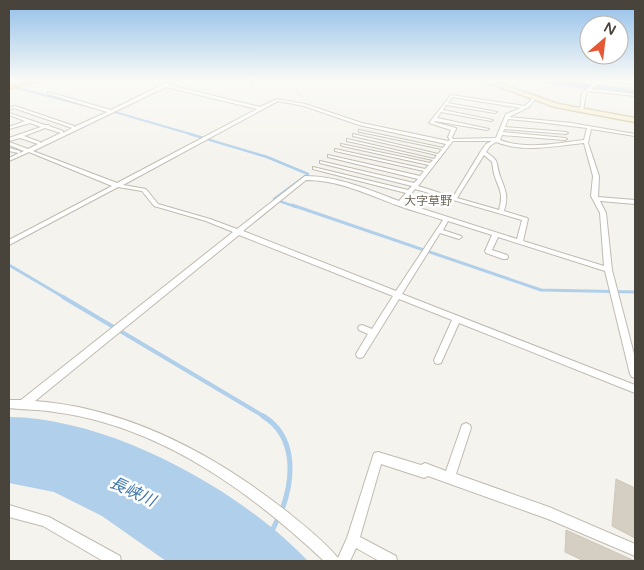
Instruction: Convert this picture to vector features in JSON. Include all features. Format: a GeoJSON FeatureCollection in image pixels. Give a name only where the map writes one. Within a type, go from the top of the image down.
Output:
{"type":"FeatureCollection","features":[{"type":"Feature","properties":{"kind":"main road"},"geometry":{"type":"LineString","coordinates":[[567,107],[635,120]]}},
{"type":"Feature","properties":{"kind":"street"},"geometry":{"type":"LineString","coordinates":[[9,109],[14,107],[72,127]]}},
{"type":"Feature","properties":{"kind":"street"},"geometry":{"type":"LineString","coordinates":[[91,107],[108,112]]}},
{"type":"Feature","properties":{"kind":"street"},"geometry":{"type":"LineString","coordinates":[[9,159],[119,107]]}},
{"type":"Feature","properties":{"kind":"street"},"geometry":{"type":"LineString","coordinates":[[253,107],[259,108]]}},
{"type":"Feature","properties":{"kind":"street"},"geometry":{"type":"LineString","coordinates":[[9,243],[262,107]]}},
{"type":"Feature","properties":{"kind":"street"},"geometry":{"type":"LineString","coordinates":[[313,107],[368,125],[447,144]]}},
{"type":"Feature","properties":{"kind":"street"},"geometry":{"type":"LineString","coordinates":[[458,107],[464,115],[491,120]]}},
{"type":"Feature","properties":{"kind":"street"},"geometry":{"type":"LineString","coordinates":[[401,201],[406,191],[414,186],[423,170],[447,144],[491,120],[525,107]]}},
{"type":"Feature","properties":{"kind":"street"},"geometry":{"type":"LineString","coordinates":[[454,199],[488,145],[518,109],[525,107]]}},
{"type":"Feature","properties":{"kind":"street"},"geometry":{"type":"LineString","coordinates":[[441,109],[491,120]]}},
{"type":"Feature","properties":{"kind":"street"},"geometry":{"type":"LineString","coordinates":[[441,109],[491,120]]}},
{"type":"Feature","properties":{"kind":"street"},"geometry":{"type":"LineString","coordinates":[[441,109],[491,120],[501,130],[502,144],[518,145],[574,132]]}},
{"type":"Feature","properties":{"kind":"street"},"geometry":{"type":"LineString","coordinates":[[9,159],[18,152],[27,150],[102,112],[108,112]]}},
{"type":"Feature","properties":{"kind":"street"},"geometry":{"type":"LineString","coordinates":[[9,114],[61,132]]}},
{"type":"Feature","properties":{"kind":"street"},"geometry":{"type":"LineString","coordinates":[[401,201],[447,144],[464,115]]}},
{"type":"Feature","properties":{"kind":"street"},"geometry":{"type":"LineString","coordinates":[[9,128],[41,116]]}},
{"type":"Feature","properties":{"kind":"street"},"geometry":{"type":"LineString","coordinates":[[9,122],[17,125]]}},
{"type":"Feature","properties":{"kind":"street"},"geometry":{"type":"LineString","coordinates":[[9,141],[58,122]]}},
{"type":"Feature","properties":{"kind":"street"},"geometry":{"type":"LineString","coordinates":[[315,168],[368,125]]}},
{"type":"Feature","properties":{"kind":"street"},"geometry":{"type":"LineString","coordinates":[[336,182],[392,130]]}},
{"type":"Feature","properties":{"kind":"street"},"geometry":{"type":"LineString","coordinates":[[501,130],[588,136],[635,135]]}},
{"type":"Feature","properties":{"kind":"street"},"geometry":{"type":"LineString","coordinates":[[501,130],[588,136]]}},
{"type":"Feature","properties":{"kind":"street"},"geometry":{"type":"LineString","coordinates":[[33,131],[50,137]]}},
{"type":"Feature","properties":{"kind":"street"},"geometry":{"type":"LineString","coordinates":[[361,131],[413,142],[447,144]]}},
{"type":"Feature","properties":{"kind":"street"},"geometry":{"type":"LineString","coordinates":[[581,132],[588,136],[596,176],[596,199],[603,213],[608,270],[635,374]]}},
{"type":"Feature","properties":{"kind":"street"},"geometry":{"type":"LineString","coordinates":[[566,133],[588,136]]}},
{"type":"Feature","properties":{"kind":"street"},"geometry":{"type":"LineString","coordinates":[[355,135],[436,154]]}},
{"type":"Feature","properties":{"kind":"street"},"geometry":{"type":"LineString","coordinates":[[20,136],[38,143]]}},
{"type":"Feature","properties":{"kind":"street"},"geometry":{"type":"LineString","coordinates":[[366,190],[418,136]]}},
{"type":"Feature","properties":{"kind":"street"},"geometry":{"type":"LineString","coordinates":[[349,140],[432,159]]}},
{"type":"Feature","properties":{"kind":"street"},"geometry":{"type":"LineString","coordinates":[[9,141],[116,185],[144,190],[156,205],[208,220],[635,389]]}},
{"type":"Feature","properties":{"kind":"street"},"geometry":{"type":"LineString","coordinates":[[344,145],[428,164]]}},
{"type":"Feature","properties":{"kind":"street"},"geometry":{"type":"LineString","coordinates":[[9,149],[18,152]]}},
{"type":"Feature","properties":{"kind":"street"},"geometry":{"type":"LineString","coordinates":[[337,150],[423,170]]}},
{"type":"Feature","properties":{"kind":"street"},"geometry":{"type":"LineString","coordinates":[[483,152],[493,158],[496,163],[497,175],[502,183],[504,202],[501,212]]}},
{"type":"Feature","properties":{"kind":"street"},"geometry":{"type":"LineString","coordinates":[[330,156],[418,177]]}},
{"type":"Feature","properties":{"kind":"street"},"geometry":{"type":"LineString","coordinates":[[322,162],[380,176],[525,220],[520,240]]}},
{"type":"Feature","properties":{"kind":"street"},"geometry":{"type":"LineString","coordinates":[[315,168],[406,191]]}},
{"type":"Feature","properties":{"kind":"street"},"geometry":{"type":"LineString","coordinates":[[315,168],[318,178]]}},
{"type":"Feature","properties":{"kind":"street"},"geometry":{"type":"LineString","coordinates":[[24,404],[305,178],[318,178],[366,190],[496,234],[520,240],[524,244],[608,270]]}},
{"type":"Feature","properties":{"kind":"street"},"geometry":{"type":"LineString","coordinates":[[596,199],[635,202]]}},
{"type":"Feature","properties":{"kind":"street"},"geometry":{"type":"LineString","coordinates":[[360,354],[447,218]]}},
{"type":"Feature","properties":{"kind":"street"},"geometry":{"type":"LineString","coordinates":[[439,231],[459,237]]}},
{"type":"Feature","properties":{"kind":"street"},"geometry":{"type":"LineString","coordinates":[[496,234],[488,251],[505,257]]}},
{"type":"Feature","properties":{"kind":"street"},"geometry":{"type":"LineString","coordinates":[[438,360],[456,319]]}},
{"type":"Feature","properties":{"kind":"street"},"geometry":{"type":"LineString","coordinates":[[362,328],[373,333]]}},
{"type":"Feature","properties":{"kind":"street"},"geometry":{"type":"LineString","coordinates":[[9,404],[71,409],[142,432],[210,464],[267,502],[333,561]]}},
{"type":"Feature","properties":{"kind":"street"},"geometry":{"type":"LineString","coordinates":[[448,477],[466,428]]}},
{"type":"Feature","properties":{"kind":"street"},"geometry":{"type":"LineString","coordinates":[[343,561],[353,540],[378,457],[424,472],[425,469],[549,513],[635,550]]}},
{"type":"Feature","properties":{"kind":"street"},"geometry":{"type":"LineString","coordinates":[[9,511],[45,521],[115,561]]}},
{"type":"Feature","properties":{"kind":"street"},"geometry":{"type":"LineString","coordinates":[[353,540],[391,561]]}},
{"type":"Feature","properties":{"kind":"water","name":"長峡川"},"geometry":{"type":"Polygon","coordinates":[[[9,417],[48,421],[89,430],[130,444],[170,462],[210,484],[246,508],[279,534],[308,561],[166,561],[102,516],[54,492],[9,483],[9,417]]]}},
{"type":"Feature","properties":{"kind":"building"},"geometry":{"type":"Polygon","coordinates":[[[616,479],[635,488],[635,538],[612,526],[616,479]]]}},
{"type":"Feature","properties":{"kind":"building"},"geometry":{"type":"Polygon","coordinates":[[[566,530],[635,561],[584,561],[565,552],[566,530]]]}},
{"type":"Feature","properties":{"kind":"waterway"},"geometry":{"type":"LineString","coordinates":[[89,107],[98,109]]}},
{"type":"Feature","properties":{"kind":"waterway"},"geometry":{"type":"LineString","coordinates":[[111,111],[194,135]]}},
{"type":"Feature","properties":{"kind":"waterway"},"geometry":{"type":"LineString","coordinates":[[190,134],[267,157],[308,174],[274,199],[296,207]]}},
{"type":"Feature","properties":{"kind":"waterway"},"geometry":{"type":"LineString","coordinates":[[292,205],[541,290],[635,292]]}},
{"type":"Feature","properties":{"kind":"waterway"},"geometry":{"type":"LineString","coordinates":[[9,265],[65,298]]}},
{"type":"Feature","properties":{"kind":"waterway"},"geometry":{"type":"LineString","coordinates":[[63,297],[265,417]]}},
{"type":"Feature","properties":{"kind":"waterway"},"geometry":{"type":"LineString","coordinates":[[263,416],[274,424],[282,434],[287,446],[290,471],[289,484],[282,510]]}},
{"type":"Feature","properties":{"kind":"waterway"},"geometry":{"type":"LineString","coordinates":[[272,531],[279,516]]}},
{"type":"Feature","properties":{"kind":"district","name":"大字草野"},"geometry":{"type":"Point","coordinates":[428,201]}}]}
